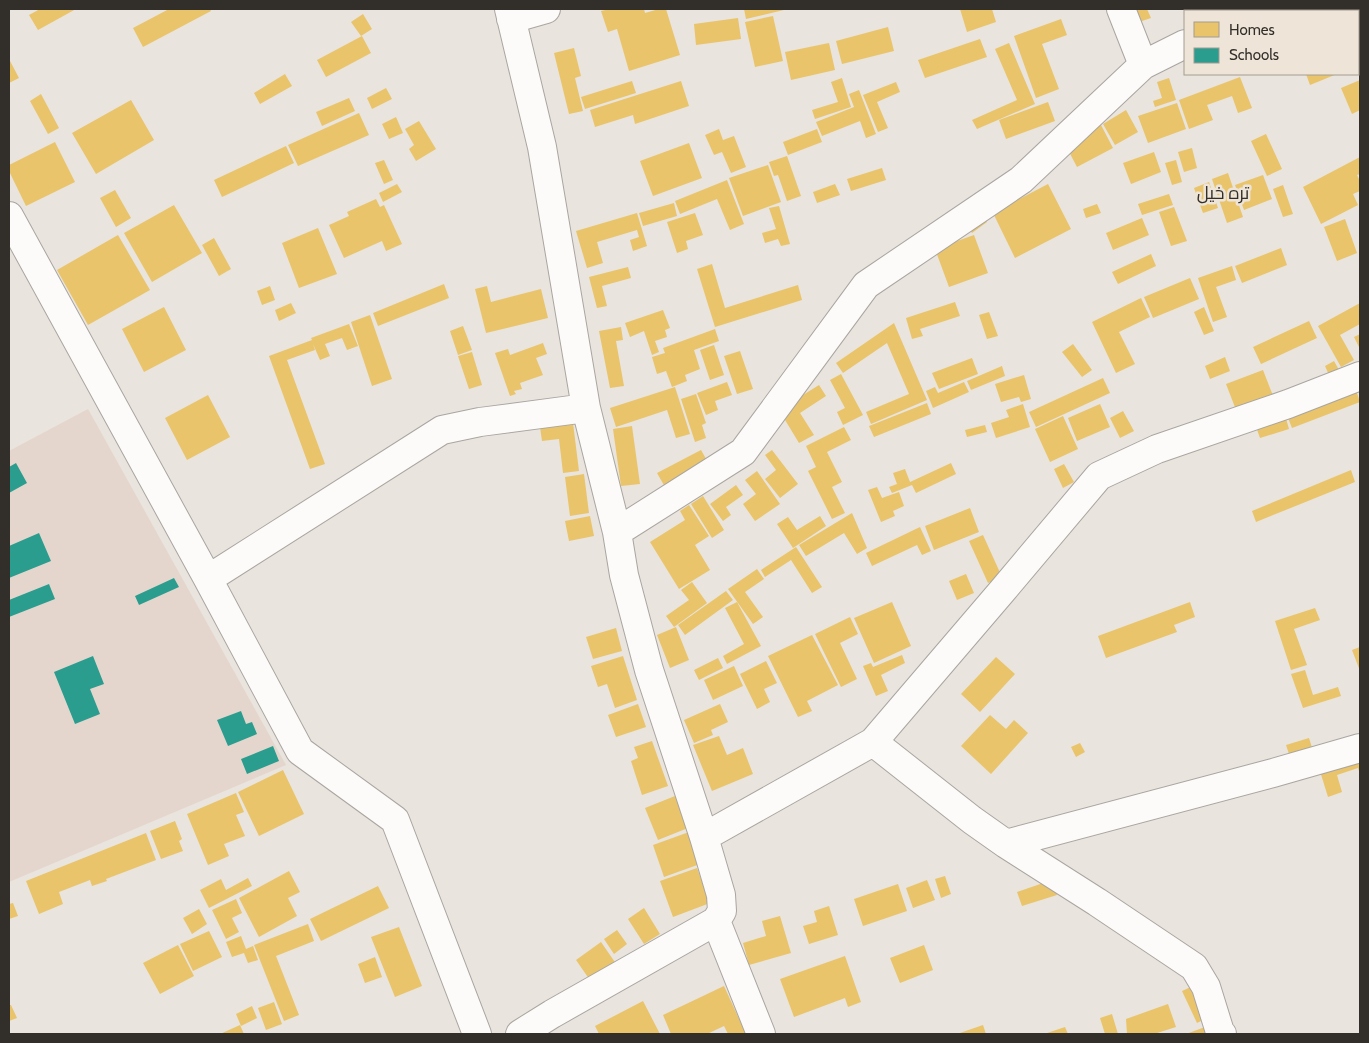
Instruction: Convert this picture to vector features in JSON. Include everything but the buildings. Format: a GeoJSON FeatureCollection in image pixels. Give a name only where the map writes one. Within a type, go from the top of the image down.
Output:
{"type":"FeatureCollection","features":[{"type":"Feature","properties":{"kind":"street"},"geometry":{"type":"LineString","coordinates":[[520,1034],[716,921],[722,911],[721,895],[704,837],[649,670],[624,574],[617,532],[586,408],[542,147],[510,14],[546,9]]}},
{"type":"Feature","properties":{"kind":"street"},"geometry":{"type":"LineString","coordinates":[[1122,9],[1142,65]]}},
{"type":"Feature","properties":{"kind":"street"},"geometry":{"type":"LineString","coordinates":[[617,532],[743,452],[866,285],[1021,180],[1142,65],[1184,44]]}},
{"type":"Feature","properties":{"kind":"street"},"geometry":{"type":"LineString","coordinates":[[9,216],[300,751],[395,820],[477,1034]]}},
{"type":"Feature","properties":{"kind":"street"},"geometry":{"type":"LineString","coordinates":[[704,837],[874,742],[1098,476],[1157,449],[1288,404],[1360,376]]}},
{"type":"Feature","properties":{"kind":"street"},"geometry":{"type":"LineString","coordinates":[[208,579],[442,430],[480,422],[586,408]]}},
{"type":"Feature","properties":{"kind":"street"},"geometry":{"type":"LineString","coordinates":[[874,742],[972,820],[1194,968],[1206,987],[1222,1034]]}},
{"type":"Feature","properties":{"kind":"street"},"geometry":{"type":"LineString","coordinates":[[1006,844],[1360,748]]}},
{"type":"Feature","properties":{"kind":"street"},"geometry":{"type":"LineString","coordinates":[[716,921],[761,1034]]}},
{"type":"Feature","properties":{"kind":"shaded area"},"geometry":{"type":"Polygon","coordinates":[[[88,409],[286,765],[9,882],[9,451],[88,409]]]}},
{"type":"Feature","properties":{"kind":"district","name":"تره خیل"},"geometry":{"type":"Point","coordinates":[1223,193]}}]}
